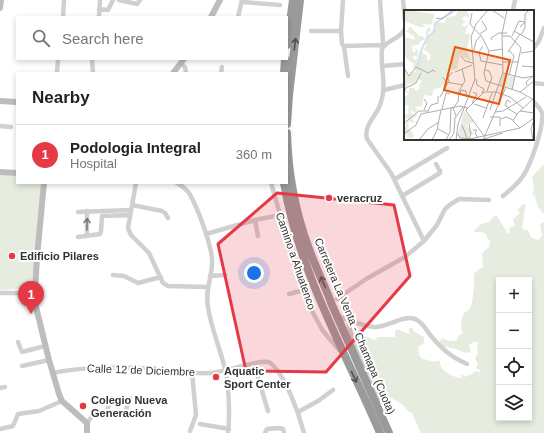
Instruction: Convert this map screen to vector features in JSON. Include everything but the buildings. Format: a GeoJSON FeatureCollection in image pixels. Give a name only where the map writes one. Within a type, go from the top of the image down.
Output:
{"type":"FeatureCollection","features":[{"type":"Feature","properties":{"kind":"highway"},"geometry":{"type":"LineString","coordinates":[[288,38],[293,0]]}},
{"type":"Feature","properties":{"kind":"highway"},"geometry":{"type":"LineString","coordinates":[[288,110],[300,0]]}},
{"type":"Feature","properties":{"kind":"highway"},"geometry":{"type":"LineString","coordinates":[[284,72],[285,60]]}},
{"type":"Feature","properties":{"kind":"highway","name":"Carretera La Venta - Chamapa (Cuota)"},"geometry":{"type":"LineString","coordinates":[[288,155],[291,184],[308,248],[357,363],[389,433]]}},
{"type":"Feature","properties":{"kind":"highway","name":"Carretera La Venta - Chamapa (Cuota)"},"geometry":{"type":"LineString","coordinates":[[284,184],[290,215],[302,253],[343,354],[380,433]]}},
{"type":"Feature","properties":{"kind":"main road"},"geometry":{"type":"LineString","coordinates":[[0,8],[1,0]]}},
{"type":"Feature","properties":{"kind":"main road"},"geometry":{"type":"LineString","coordinates":[[212,16],[220,0]]}},
{"type":"Feature","properties":{"kind":"main road"},"geometry":{"type":"LineString","coordinates":[[174,72],[183,61]]}},
{"type":"Feature","properties":{"kind":"main road"},"geometry":{"type":"LineString","coordinates":[[0,100],[16,102]]}},
{"type":"Feature","properties":{"kind":"main road"},"geometry":{"type":"LineString","coordinates":[[0,172],[16,173]]}},
{"type":"Feature","properties":{"kind":"main road"},"geometry":{"type":"LineString","coordinates":[[44,184],[35,293],[36,307],[52,373],[59,394],[62,401],[87,423],[87,433]]}},
{"type":"Feature","properties":{"kind":"street"},"geometry":{"type":"LineString","coordinates":[[63,16],[64,0]]}},
{"type":"Feature","properties":{"kind":"street"},"geometry":{"type":"LineString","coordinates":[[99,16],[100,0]]}},
{"type":"Feature","properties":{"kind":"street"},"geometry":{"type":"LineString","coordinates":[[99,9],[108,10],[113,0]]}},
{"type":"Feature","properties":{"kind":"street"},"geometry":{"type":"LineString","coordinates":[[119,0],[137,4],[140,0]]}},
{"type":"Feature","properties":{"kind":"street"},"geometry":{"type":"LineString","coordinates":[[343,0],[341,31],[348,76]]}},
{"type":"Feature","properties":{"kind":"street"},"geometry":{"type":"LineString","coordinates":[[380,0],[384,45],[382,52],[384,90],[379,110],[367,127],[367,139],[395,180],[424,240]]}},
{"type":"Feature","properties":{"kind":"street"},"geometry":{"type":"LineString","coordinates":[[403,0],[404,10]]}},
{"type":"Feature","properties":{"kind":"street"},"geometry":{"type":"LineString","coordinates":[[513,10],[515,0]]}},
{"type":"Feature","properties":{"kind":"street"},"geometry":{"type":"LineString","coordinates":[[238,16],[242,1],[280,5]]}},
{"type":"Feature","properties":{"kind":"street"},"geometry":{"type":"LineString","coordinates":[[534,48],[539,41],[544,28]]}},
{"type":"Feature","properties":{"kind":"street"},"geometry":{"type":"LineString","coordinates":[[344,46],[384,45],[397,38],[404,30]]}},
{"type":"Feature","properties":{"kind":"street"},"geometry":{"type":"LineString","coordinates":[[311,31],[341,31]]}},
{"type":"Feature","properties":{"kind":"street"},"geometry":{"type":"LineString","coordinates":[[57,72],[58,60]]}},
{"type":"Feature","properties":{"kind":"street"},"geometry":{"type":"LineString","coordinates":[[92,60],[93,72]]}},
{"type":"Feature","properties":{"kind":"street"},"geometry":{"type":"LineString","coordinates":[[183,61],[186,72]]}},
{"type":"Feature","properties":{"kind":"street"},"geometry":{"type":"LineString","coordinates":[[383,66],[404,64]]}},
{"type":"Feature","properties":{"kind":"street"},"geometry":{"type":"LineString","coordinates":[[221,72],[222,67]]}},
{"type":"Feature","properties":{"kind":"street"},"geometry":{"type":"LineString","coordinates":[[534,83],[544,84]]}},
{"type":"Feature","properties":{"kind":"street"},"geometry":{"type":"LineString","coordinates":[[384,90],[404,85]]}},
{"type":"Feature","properties":{"kind":"street"},"geometry":{"type":"LineString","coordinates":[[503,196],[523,177],[534,155],[543,130],[543,113],[534,102]]}},
{"type":"Feature","properties":{"kind":"street"},"geometry":{"type":"LineString","coordinates":[[0,126],[11,127]]}},
{"type":"Feature","properties":{"kind":"street"},"geometry":{"type":"LineString","coordinates":[[395,180],[447,148]]}},
{"type":"Feature","properties":{"kind":"street"},"geometry":{"type":"LineString","coordinates":[[402,196],[440,173],[436,164]]}},
{"type":"Feature","properties":{"kind":"street"},"geometry":{"type":"LineString","coordinates":[[136,184],[128,228],[131,235],[149,253],[163,283],[168,286],[207,287]]}},
{"type":"Feature","properties":{"kind":"street"},"geometry":{"type":"LineString","coordinates":[[178,184],[188,193],[206,234],[212,257],[207,287],[208,307],[226,371],[228,431],[200,424]]}},
{"type":"Feature","properties":{"kind":"street","name":"Camino a Ahuatenco"},"geometry":{"type":"LineString","coordinates":[[271,184],[304,290],[313,313],[323,331],[343,354]]}},
{"type":"Feature","properties":{"kind":"street"},"geometry":{"type":"LineString","coordinates":[[337,299],[366,279],[405,257],[424,240],[437,224],[445,209],[451,204],[458,200],[489,200]]}},
{"type":"Feature","properties":{"kind":"street"},"geometry":{"type":"LineString","coordinates":[[78,237],[98,235],[101,233],[102,216],[131,210]]}},
{"type":"Feature","properties":{"kind":"street"},"geometry":{"type":"LineString","coordinates":[[78,212],[131,210],[162,211],[166,213],[168,218]]}},
{"type":"Feature","properties":{"kind":"street"},"geometry":{"type":"LineString","coordinates":[[87,212],[87,236]]}},
{"type":"Feature","properties":{"kind":"street"},"geometry":{"type":"LineString","coordinates":[[206,234],[255,220],[280,215]]}},
{"type":"Feature","properties":{"kind":"street"},"geometry":{"type":"LineString","coordinates":[[255,220],[258,236]]}},
{"type":"Feature","properties":{"kind":"street"},"geometry":{"type":"LineString","coordinates":[[113,275],[124,276],[138,282],[161,277]]}},
{"type":"Feature","properties":{"kind":"street"},"geometry":{"type":"LineString","coordinates":[[210,276],[225,275]]}},
{"type":"Feature","properties":{"kind":"street"},"geometry":{"type":"LineString","coordinates":[[289,294],[304,290]]}},
{"type":"Feature","properties":{"kind":"street"},"geometry":{"type":"LineString","coordinates":[[0,293],[35,293]]}},
{"type":"Feature","properties":{"kind":"street"},"geometry":{"type":"LineString","coordinates":[[313,313],[322,311]]}},
{"type":"Feature","properties":{"kind":"street"},"geometry":{"type":"LineString","coordinates":[[340,317],[374,327],[387,326],[402,319],[411,318],[418,320],[443,350],[454,359],[467,364]]}},
{"type":"Feature","properties":{"kind":"street"},"geometry":{"type":"LineString","coordinates":[[348,320],[351,335],[377,395],[382,400]]}},
{"type":"Feature","properties":{"kind":"street"},"geometry":{"type":"LineString","coordinates":[[18,342],[22,352],[45,346]]}},
{"type":"Feature","properties":{"kind":"street"},"geometry":{"type":"LineString","coordinates":[[22,366],[49,360]]}},
{"type":"Feature","properties":{"kind":"street","name":"Calle 12 de Diciembre"},"geometry":{"type":"LineString","coordinates":[[52,373],[84,368],[209,373],[226,371],[265,361],[274,365],[278,370],[298,412],[304,433]]}},
{"type":"Feature","properties":{"kind":"street"},"geometry":{"type":"LineString","coordinates":[[254,364],[268,411]]}},
{"type":"Feature","properties":{"kind":"street"},"geometry":{"type":"LineString","coordinates":[[190,431],[196,415],[192,372]]}},
{"type":"Feature","properties":{"kind":"street"},"geometry":{"type":"LineString","coordinates":[[298,412],[318,401],[333,390]]}},
{"type":"Feature","properties":{"kind":"street"},"geometry":{"type":"LineString","coordinates":[[106,414],[111,398]]}},
{"type":"Feature","properties":{"kind":"street"},"geometry":{"type":"LineString","coordinates":[[124,414],[130,398]]}},
{"type":"Feature","properties":{"kind":"street"},"geometry":{"type":"LineString","coordinates":[[2,430],[12,426],[18,414],[39,411],[62,401]]}},
{"type":"Feature","properties":{"kind":"street"},"geometry":{"type":"LineString","coordinates":[[87,423],[95,413],[138,415]]}},
{"type":"Feature","properties":{"kind":"street"},"geometry":{"type":"LineString","coordinates":[[265,433],[269,428],[283,429],[284,433]]}},
{"type":"Feature","properties":{"kind":"highlighted area"},"geometry":{"type":"Polygon","coordinates":[[[277,193],[394,205],[410,276],[326,372],[246,371],[218,244],[277,193]]]}},
{"type":"Feature","properties":{"kind":"shaded area"},"geometry":{"type":"Polygon","coordinates":[[[544,164],[544,213],[542,213],[538,207],[534,194],[532,196],[534,188],[532,177],[544,164]]]}},
{"type":"Feature","properties":{"kind":"shaded area"},"geometry":{"type":"Polygon","coordinates":[[[0,172],[16,173],[16,184],[44,184],[33,288],[0,290],[0,172]]]}},
{"type":"Feature","properties":{"kind":"shaded area"},"geometry":{"type":"Polygon","coordinates":[[[526,204],[522,227],[524,230],[528,230],[531,237],[538,240],[542,236],[540,224],[544,222],[544,433],[421,433],[412,413],[402,404],[377,390],[361,352],[360,338],[366,336],[374,340],[378,337],[395,337],[395,330],[400,330],[409,334],[409,328],[413,328],[413,331],[424,337],[424,343],[418,347],[419,354],[422,359],[433,361],[439,360],[443,369],[450,375],[456,377],[462,378],[461,375],[464,377],[475,371],[480,372],[481,371],[476,368],[478,364],[475,358],[478,353],[477,346],[479,343],[473,342],[469,345],[471,352],[467,353],[454,348],[442,348],[439,343],[442,338],[448,341],[456,341],[459,335],[463,333],[461,327],[462,319],[463,315],[470,309],[471,306],[474,290],[474,274],[480,268],[483,268],[482,253],[489,247],[490,241],[486,234],[482,232],[474,232],[480,225],[489,222],[494,216],[497,216],[508,234],[510,233],[509,228],[515,226],[513,219],[520,213],[517,210],[521,205],[526,204]]]}},
{"type":"Feature","properties":{"kind":"place","name":"veracruz"},"geometry":{"type":"Point","coordinates":[329,198]}},
{"type":"Feature","properties":{"kind":"place","name":"Edificio Pilares"},"geometry":{"type":"Point","coordinates":[12,256]}},
{"type":"Feature","properties":{"kind":"place","name":"Podologia Integral"},"geometry":{"type":"Point","coordinates":[31,314]}},
{"type":"Feature","properties":{"kind":"place","name":"Aquatic Sport Center"},"geometry":{"type":"Point","coordinates":[216,377]}},
{"type":"Feature","properties":{"kind":"place","name":"Colegio Nueva Generación"},"geometry":{"type":"Point","coordinates":[83,406]}}]}
